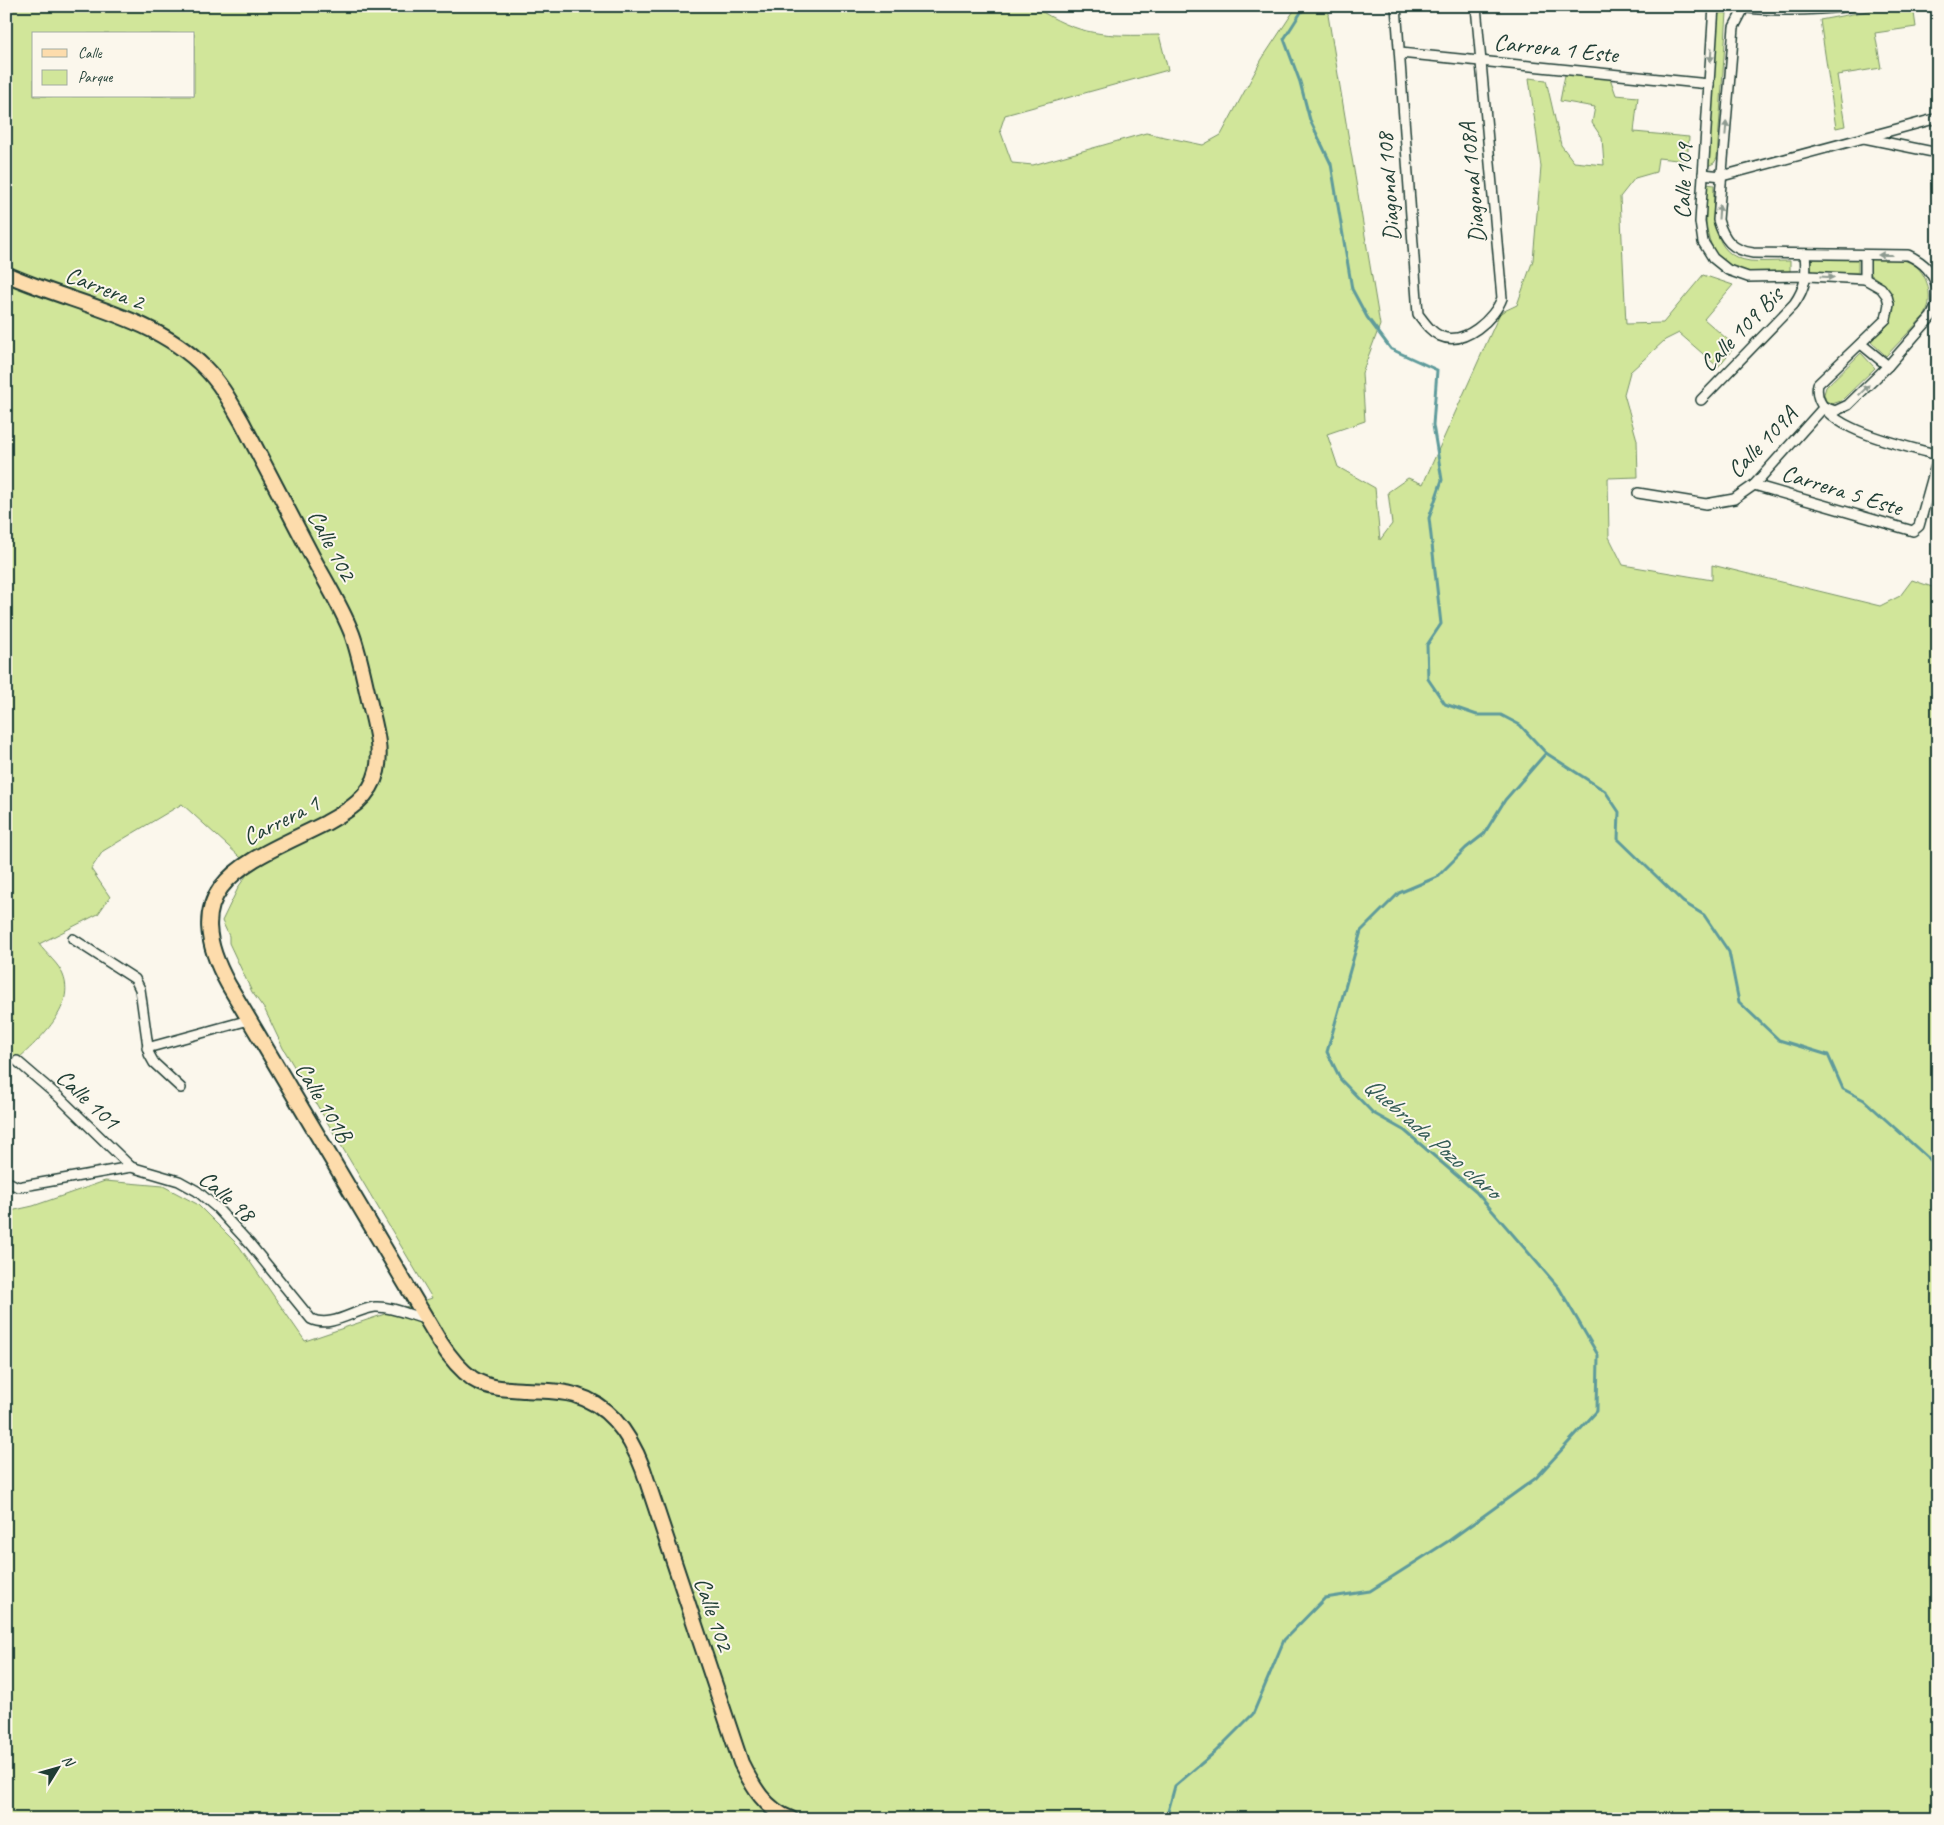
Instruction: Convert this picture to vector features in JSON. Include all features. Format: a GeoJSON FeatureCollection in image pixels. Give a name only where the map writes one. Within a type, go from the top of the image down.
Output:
{"type":"FeatureCollection","features":[{"type":"Feature","properties":{"kind":"main road","name":"Carrera 2"},"geometry":{"type":"LineString","coordinates":[[6,274],[137,324],[171,341],[184,350]]}},
{"type":"Feature","properties":{"kind":"main road","name":"Calle 102"},"geometry":{"type":"LineString","coordinates":[[184,350],[206,369],[233,406],[351,632],[362,668],[379,748],[377,773],[372,785]]}},
{"type":"Feature","properties":{"kind":"main road","name":"Carrera 1"},"geometry":{"type":"LineString","coordinates":[[214,898],[228,877],[238,868],[343,814],[360,800],[372,785]]}},
{"type":"Feature","properties":{"kind":"main road","name":"Calle 101B"},"geometry":{"type":"LineString","coordinates":[[214,898],[209,925],[213,952],[220,969],[450,1356],[474,1379],[501,1388],[576,1395],[598,1406],[611,1416]]}},
{"type":"Feature","properties":{"kind":"main road","name":"Calle 102"},"geometry":{"type":"LineString","coordinates":[[611,1416],[630,1440],[637,1454],[741,1763],[758,1794],[772,1808],[789,1818]]}},
{"type":"Feature","properties":{"kind":"street","name":"Diagonal 108"},"geometry":{"type":"LineString","coordinates":[[1396,6],[1418,314],[1430,329],[1443,337],[1460,337]]}},
{"type":"Feature","properties":{"kind":"street","name":"Diagonal 108A"},"geometry":{"type":"LineString","coordinates":[[1460,337],[1476,329],[1490,316],[1498,308],[1502,298],[1476,6]]}},
{"type":"Feature","properties":{"kind":"street","name":"Calle 109"},"geometry":{"type":"LineString","coordinates":[[1714,6],[1700,222],[1703,242],[1713,258],[1728,270],[1748,277],[1808,276],[1865,279]]}},
{"type":"Feature","properties":{"kind":"street"},"geometry":{"type":"LineString","coordinates":[[1732,6],[1774,12],[1852,6]]}},
{"type":"Feature","properties":{"kind":"street","name":"Calle 109"},"geometry":{"type":"LineString","coordinates":[[1744,7],[1734,27],[1718,220],[1722,234],[1730,245],[1742,252],[1908,255],[1920,260],[1929,269]]}},
{"type":"Feature","properties":{"kind":"street","name":"Carrera 1 Este"},"geometry":{"type":"LineString","coordinates":[[1400,53],[1709,84]]}},
{"type":"Feature","properties":{"kind":"street"},"geometry":{"type":"LineString","coordinates":[[1703,174],[1722,176],[1938,118]]}},
{"type":"Feature","properties":{"kind":"street"},"geometry":{"type":"LineString","coordinates":[[1861,138],[1938,153]]}},
{"type":"Feature","properties":{"kind":"street","name":"Calle 109 Bis"},"geometry":{"type":"LineString","coordinates":[[1701,400],[1794,304],[1803,291],[1808,276],[1806,254]]}},
{"type":"Feature","properties":{"kind":"street"},"geometry":{"type":"LineString","coordinates":[[1865,255],[1865,279]]}},
{"type":"Feature","properties":{"kind":"street","name":"Calle 109A"},"geometry":{"type":"LineString","coordinates":[[1865,279],[1882,288],[1889,304],[1886,319],[1818,384],[1816,392],[1818,401],[1824,407],[1835,411],[1843,409],[1888,366],[1931,317],[1936,305],[1938,292],[1929,269]]}},
{"type":"Feature","properties":{"kind":"street"},"geometry":{"type":"LineString","coordinates":[[1861,344],[1888,366]]}},
{"type":"Feature","properties":{"kind":"street"},"geometry":{"type":"LineString","coordinates":[[1824,407],[1833,418],[1853,429],[1938,457]]}},
{"type":"Feature","properties":{"kind":"street","name":"Calle 109A"},"geometry":{"type":"LineString","coordinates":[[1638,493],[1706,504],[1734,499],[1754,485],[1824,407]]}},
{"type":"Feature","properties":{"kind":"street","name":"Carrera 5 Este"},"geometry":{"type":"LineString","coordinates":[[1754,485],[1908,531],[1917,529],[1938,457]]}},
{"type":"Feature","properties":{"kind":"street"},"geometry":{"type":"LineString","coordinates":[[73,939],[135,979],[140,989],[146,1048],[154,1063],[181,1088]]}},
{"type":"Feature","properties":{"kind":"street"},"geometry":{"type":"LineString","coordinates":[[146,1048],[250,1020]]}},
{"type":"Feature","properties":{"kind":"street","name":"Calle 101"},"geometry":{"type":"LineString","coordinates":[[17,1061],[60,1098],[131,1167]]}},
{"type":"Feature","properties":{"kind":"street","name":"Calle 98"},"geometry":{"type":"LineString","coordinates":[[6,1181],[18,1187],[131,1167],[179,1181],[197,1190],[218,1208],[311,1319],[315,1321],[342,1318],[376,1307],[428,1320]]}},
{"type":"Feature","properties":{"kind":"green space"},"geometry":{"type":"Polygon","coordinates":[[[6,6],[1033,6],[1065,24],[1080,29],[1108,34],[1159,35],[1168,70],[1005,115],[1000,130],[1012,163],[1033,165],[1146,133],[1203,145],[1221,135],[1262,59],[1297,6],[1333,6],[1328,15],[1380,325],[1362,373],[1365,421],[1327,434],[1338,467],[1375,488],[1380,540],[1392,524],[1388,492],[1408,478],[1423,484],[1500,313],[1517,305],[1533,260],[1541,167],[1529,78],[1546,80],[1561,145],[1574,162],[1604,165],[1602,138],[1592,123],[1595,107],[1560,101],[1566,70],[1610,78],[1616,95],[1638,97],[1634,132],[1689,137],[1687,161],[1658,158],[1656,172],[1635,178],[1620,197],[1626,324],[1663,323],[1703,275],[1733,285],[1704,319],[1735,346],[1718,367],[1679,333],[1665,340],[1630,372],[1624,394],[1637,440],[1638,477],[1608,478],[1609,537],[1623,565],[1712,580],[1712,565],[1880,606],[1900,596],[1912,580],[1938,589],[1938,1819],[6,1819],[6,1212],[33,1206],[105,1181],[163,1186],[197,1204],[239,1246],[305,1341],[432,1298],[283,1048],[265,1010],[252,992],[229,943],[229,936],[222,921],[250,866],[182,804],[103,851],[91,869],[110,897],[98,914],[39,944],[59,967],[66,989],[64,1002],[58,1015],[38,1040],[6,1070],[6,6]]]}},
{"type":"Feature","properties":{"kind":"green space"},"geometry":{"type":"Polygon","coordinates":[[[1895,6],[1913,6],[1916,27],[1875,33],[1881,68],[1837,75],[1845,126],[1836,128],[1820,20],[1895,6]]]}},
{"type":"Feature","properties":{"kind":"green space"},"geometry":{"type":"Polygon","coordinates":[[[1718,13],[1727,13],[1717,158],[1714,163],[1708,166],[1718,13]]]}},
{"type":"Feature","properties":{"kind":"green space"},"geometry":{"type":"Polygon","coordinates":[[[1707,184],[1714,185],[1714,209],[1717,232],[1721,243],[1728,251],[1737,258],[1750,261],[1790,261],[1790,273],[1763,274],[1747,272],[1732,267],[1721,260],[1714,250],[1706,225],[1707,184]]]}},
{"type":"Feature","properties":{"kind":"green space"},"geometry":{"type":"Polygon","coordinates":[[[1811,259],[1858,259],[1858,273],[1811,273],[1811,259]]]}},
{"type":"Feature","properties":{"kind":"green space"},"geometry":{"type":"Polygon","coordinates":[[[1869,259],[1902,260],[1913,264],[1924,276],[1929,292],[1928,308],[1925,315],[1886,356],[1870,341],[1890,321],[1894,307],[1893,300],[1887,288],[1871,275],[1869,259]]]}},
{"type":"Feature","properties":{"kind":"green space"},"geometry":{"type":"Polygon","coordinates":[[[1861,353],[1875,368],[1841,401],[1832,404],[1826,401],[1824,394],[1826,387],[1861,353]]]}},
{"type":"Feature","properties":{"kind":"waterway"},"geometry":{"type":"LineString","coordinates":[[1305,6],[1284,39],[1300,82],[1310,120],[1331,164],[1352,289],[1367,317],[1391,349],[1437,370],[1433,425],[1442,480],[1429,518],[1441,624],[1427,645],[1428,679],[1445,704],[1477,715],[1501,715],[1520,725],[1546,753],[1605,791],[1619,812],[1618,839],[1683,902],[1704,915],[1729,952],[1739,1002],[1779,1040],[1828,1055],[1843,1089],[1864,1100],[1938,1167]]}},
{"type":"Feature","properties":{"kind":"waterway","name":"Quebrada Pozo claro"},"geometry":{"type":"LineString","coordinates":[[1166,1819],[1175,1786],[1215,1752],[1253,1714],[1284,1640],[1325,1598],[1370,1591],[1450,1540],[1536,1478],[1597,1411],[1598,1355],[1559,1288],[1476,1192],[1405,1131],[1373,1113],[1341,1080],[1327,1052],[1361,931],[1399,893],[1437,877],[1466,848],[1484,834],[1505,800],[1546,753]]}}]}
